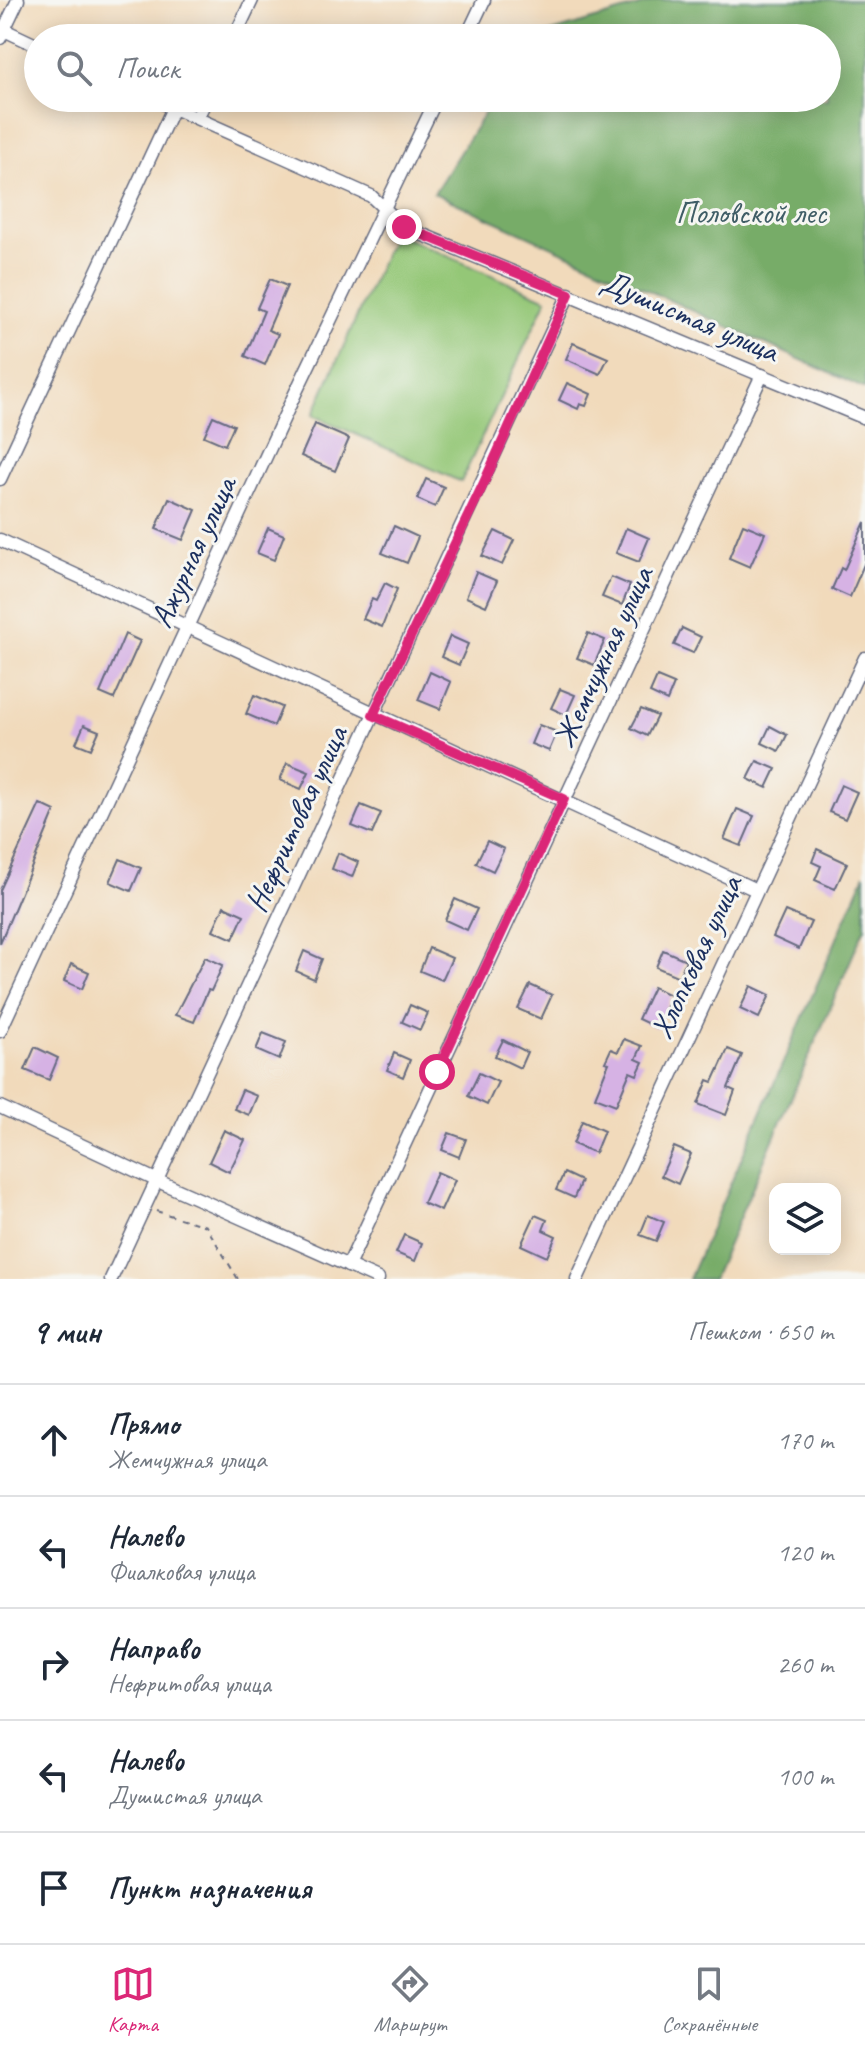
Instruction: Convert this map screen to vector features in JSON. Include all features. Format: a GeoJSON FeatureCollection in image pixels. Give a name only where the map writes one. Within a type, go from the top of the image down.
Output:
{"type":"FeatureCollection","features":[{"type":"Feature","properties":{"kind":"street"},"geometry":{"type":"LineString","coordinates":[[18,0],[1,32],[24,41]]}},
{"type":"Feature","properties":{"kind":"street"},"geometry":{"type":"LineString","coordinates":[[241,24],[252,0]]}},
{"type":"Feature","properties":{"kind":"street"},"geometry":{"type":"LineString","coordinates":[[473,24],[484,0]]}},
{"type":"Feature","properties":{"kind":"street"},"geometry":{"type":"LineString","coordinates":[[0,479],[171,112]]}},
{"type":"Feature","properties":{"kind":"street","name":"Душистая улица"},"geometry":{"type":"LineString","coordinates":[[183,112],[371,196],[404,227],[865,418]]}},
{"type":"Feature","properties":{"kind":"street"},"geometry":{"type":"LineString","coordinates":[[197,118],[200,112]]}},
{"type":"Feature","properties":{"kind":"street","name":"Ажурная улица"},"geometry":{"type":"LineString","coordinates":[[0,1031],[186,627],[430,112]]}},
{"type":"Feature","properties":{"kind":"street","name":"Нефритовая улица"},"geometry":{"type":"LineString","coordinates":[[111,1279],[482,487],[569,294]]}},
{"type":"Feature","properties":{"kind":"street","name":"Жемчужная улица"},"geometry":{"type":"LineString","coordinates":[[348,1266],[762,375]]}},
{"type":"Feature","properties":{"kind":"street"},"geometry":{"type":"LineString","coordinates":[[0,540],[756,890]]}},
{"type":"Feature","properties":{"kind":"street","name":"Хлопковая улица"},"geometry":{"type":"LineString","coordinates":[[577,1279],[865,658]]}},
{"type":"Feature","properties":{"kind":"street"},"geometry":{"type":"LineString","coordinates":[[0,1107],[378,1279]]}},
{"type":"Feature","properties":{"kind":"path"},"geometry":{"type":"LineString","coordinates":[[145,1208],[206,1226],[238,1279]]}},
{"type":"Feature","properties":{"kind":"green space","name":"Половской лес"},"geometry":{"type":"Polygon","coordinates":[[[659,0],[865,0],[865,389],[434,193],[485,112],[841,112],[841,24],[579,24],[659,0]]]}},
{"type":"Feature","properties":{"kind":"green space"},"geometry":{"type":"Polygon","coordinates":[[[394,233],[547,299],[461,482],[313,415],[394,233]]]}},
{"type":"Feature","properties":{"kind":"green space"},"geometry":{"type":"Polygon","coordinates":[[[865,874],[865,927],[713,1279],[689,1279],[865,874]]]}},
{"type":"Feature","properties":{"kind":"building"},"geometry":{"type":"Polygon","coordinates":[[[270,279],[287,286],[268,330],[278,334],[265,365],[245,356],[264,311],[257,308],[270,279]]]}},
{"type":"Feature","properties":{"kind":"building"},"geometry":{"type":"Polygon","coordinates":[[[573,343],[608,358],[600,374],[566,359],[573,343]]]}},
{"type":"Feature","properties":{"kind":"building"},"geometry":{"type":"Polygon","coordinates":[[[567,383],[591,394],[586,406],[580,404],[578,409],[559,400],[567,383]]]}},
{"type":"Feature","properties":{"kind":"building"},"geometry":{"type":"Polygon","coordinates":[[[213,416],[234,425],[225,445],[204,436],[213,416]]]}},
{"type":"Feature","properties":{"kind":"building"},"geometry":{"type":"Polygon","coordinates":[[[315,424],[349,439],[335,471],[301,456],[315,424]]]}},
{"type":"Feature","properties":{"kind":"building"},"geometry":{"type":"Polygon","coordinates":[[[426,479],[444,487],[435,507],[417,499],[426,479]]]}},
{"type":"Feature","properties":{"kind":"building"},"geometry":{"type":"Polygon","coordinates":[[[169,498],[196,510],[183,540],[156,529],[169,498]]]}},
{"type":"Feature","properties":{"kind":"building"},"geometry":{"type":"Polygon","coordinates":[[[865,522],[865,562],[850,597],[832,589],[865,522]]]}},
{"type":"Feature","properties":{"kind":"building"},"geometry":{"type":"Polygon","coordinates":[[[743,524],[765,533],[750,567],[729,558],[743,524]]]}},
{"type":"Feature","properties":{"kind":"building"},"geometry":{"type":"Polygon","coordinates":[[[394,526],[418,537],[407,563],[382,553],[394,526]]]}},
{"type":"Feature","properties":{"kind":"building"},"geometry":{"type":"Polygon","coordinates":[[[268,528],[284,535],[274,560],[257,553],[268,528]]]}},
{"type":"Feature","properties":{"kind":"building"},"geometry":{"type":"Polygon","coordinates":[[[626,528],[649,538],[639,562],[616,553],[626,528]]]}},
{"type":"Feature","properties":{"kind":"building"},"geometry":{"type":"Polygon","coordinates":[[[495,531],[514,540],[502,565],[482,556],[495,531]]]}},
{"type":"Feature","properties":{"kind":"building"},"geometry":{"type":"Polygon","coordinates":[[[476,572],[497,581],[486,606],[466,597],[476,572]]]}},
{"type":"Feature","properties":{"kind":"building"},"geometry":{"type":"Polygon","coordinates":[[[611,577],[630,585],[622,605],[602,597],[611,577]]]}},
{"type":"Feature","properties":{"kind":"building"},"geometry":{"type":"Polygon","coordinates":[[[385,583],[397,589],[382,627],[363,619],[372,599],[376,601],[385,583]]]}},
{"type":"Feature","properties":{"kind":"building"},"geometry":{"type":"Polygon","coordinates":[[[682,628],[701,637],[693,653],[674,645],[682,628]]]}},
{"type":"Feature","properties":{"kind":"building"},"geometry":{"type":"Polygon","coordinates":[[[588,633],[605,640],[594,665],[577,658],[588,633]]]}},
{"type":"Feature","properties":{"kind":"building"},"geometry":{"type":"Polygon","coordinates":[[[125,634],[140,641],[114,699],[100,693],[125,634]]]}},
{"type":"Feature","properties":{"kind":"building"},"geometry":{"type":"Polygon","coordinates":[[[450,636],[468,644],[459,665],[441,657],[450,636]]]}},
{"type":"Feature","properties":{"kind":"building"},"geometry":{"type":"Polygon","coordinates":[[[430,672],[451,682],[440,709],[418,700],[430,672]]]}},
{"type":"Feature","properties":{"kind":"building"},"geometry":{"type":"Polygon","coordinates":[[[657,677],[674,684],[667,701],[650,693],[657,677]]]}},
{"type":"Feature","properties":{"kind":"building"},"geometry":{"type":"Polygon","coordinates":[[[560,689],[575,695],[566,715],[551,708],[560,689]]]}},
{"type":"Feature","properties":{"kind":"building"},"geometry":{"type":"Polygon","coordinates":[[[254,695],[282,707],[274,726],[246,714],[254,695]]]}},
{"type":"Feature","properties":{"kind":"building"},"geometry":{"type":"Polygon","coordinates":[[[641,709],[657,716],[647,736],[631,728],[641,709]]]}},
{"type":"Feature","properties":{"kind":"building"},"geometry":{"type":"Polygon","coordinates":[[[84,725],[99,731],[91,749],[76,743],[84,725]]]}},
{"type":"Feature","properties":{"kind":"building"},"geometry":{"type":"Polygon","coordinates":[[[539,725],[557,732],[549,751],[531,744],[539,725]]]}},
{"type":"Feature","properties":{"kind":"building"},"geometry":{"type":"Polygon","coordinates":[[[770,726],[787,735],[779,751],[762,743],[770,726]]]}},
{"type":"Feature","properties":{"kind":"building"},"geometry":{"type":"Polygon","coordinates":[[[757,761],[776,769],[767,788],[748,779],[757,761]]]}},
{"type":"Feature","properties":{"kind":"building"},"geometry":{"type":"Polygon","coordinates":[[[287,763],[309,772],[301,789],[280,780],[287,763]]]}},
{"type":"Feature","properties":{"kind":"building"},"geometry":{"type":"Polygon","coordinates":[[[841,785],[857,792],[845,819],[829,812],[841,785]]]}},
{"type":"Feature","properties":{"kind":"building"},"geometry":{"type":"Polygon","coordinates":[[[40,804],[55,811],[0,943],[0,890],[40,804]]]}},
{"type":"Feature","properties":{"kind":"building"},"geometry":{"type":"Polygon","coordinates":[[[361,805],[381,813],[372,834],[352,826],[361,805]]]}},
{"type":"Feature","properties":{"kind":"building"},"geometry":{"type":"Polygon","coordinates":[[[737,809],[754,816],[741,846],[724,839],[737,809]]]}},
{"type":"Feature","properties":{"kind":"building"},"geometry":{"type":"Polygon","coordinates":[[[487,841],[504,849],[493,871],[476,863],[487,841]]]}},
{"type":"Feature","properties":{"kind":"building"},"geometry":{"type":"Polygon","coordinates":[[[817,849],[847,863],[835,889],[815,880],[821,866],[812,862],[817,849]]]}},
{"type":"Feature","properties":{"kind":"building"},"geometry":{"type":"Polygon","coordinates":[[[338,853],[358,862],[352,877],[332,869],[338,853]]]}},
{"type":"Feature","properties":{"kind":"building"},"geometry":{"type":"Polygon","coordinates":[[[120,859],[141,868],[131,891],[110,882],[120,859]]]}},
{"type":"Feature","properties":{"kind":"building"},"geometry":{"type":"Polygon","coordinates":[[[455,899],[477,909],[467,930],[445,920],[455,899]]]}},
{"type":"Feature","properties":{"kind":"building"},"geometry":{"type":"Polygon","coordinates":[[[224,906],[244,915],[233,939],[213,930],[224,906]]]}},
{"type":"Feature","properties":{"kind":"building"},"geometry":{"type":"Polygon","coordinates":[[[785,911],[811,922],[799,949],[773,937],[785,911]]]}},
{"type":"Feature","properties":{"kind":"building"},"geometry":{"type":"Polygon","coordinates":[[[429,948],[452,958],[442,980],[420,971],[429,948]]]}},
{"type":"Feature","properties":{"kind":"building"},"geometry":{"type":"Polygon","coordinates":[[[663,950],[686,960],[679,977],[656,967],[663,950]]]}},
{"type":"Feature","properties":{"kind":"building"},"geometry":{"type":"Polygon","coordinates":[[[304,951],[322,959],[314,979],[296,971],[304,951]]]}},
{"type":"Feature","properties":{"kind":"building"},"geometry":{"type":"Polygon","coordinates":[[[205,957],[223,965],[194,1022],[175,1015],[205,957]]]}},
{"type":"Feature","properties":{"kind":"building"},"geometry":{"type":"Polygon","coordinates":[[[71,964],[89,972],[82,989],[64,981],[71,964]]]}},
{"type":"Feature","properties":{"kind":"building"},"geometry":{"type":"Polygon","coordinates":[[[530,985],[552,995],[541,1019],[518,1009],[530,985]]]}},
{"type":"Feature","properties":{"kind":"building"},"geometry":{"type":"Polygon","coordinates":[[[751,986],[770,995],[759,1018],[740,1009],[751,986]]]}},
{"type":"Feature","properties":{"kind":"building"},"geometry":{"type":"Polygon","coordinates":[[[653,987],[672,996],[657,1028],[638,1019],[653,987]]]}},
{"type":"Feature","properties":{"kind":"building"},"geometry":{"type":"Polygon","coordinates":[[[410,1005],[428,1013],[420,1030],[402,1022],[410,1005]]]}},
{"type":"Feature","properties":{"kind":"building"},"geometry":{"type":"Polygon","coordinates":[[[263,1033],[286,1042],[279,1060],[256,1050],[263,1033]]]}},
{"type":"Feature","properties":{"kind":"building"},"geometry":{"type":"Polygon","coordinates":[[[624,1039],[642,1046],[636,1059],[643,1062],[637,1075],[630,1072],[616,1105],[595,1097],[609,1063],[605,1062],[611,1049],[618,1052],[624,1039]]]}},
{"type":"Feature","properties":{"kind":"building"},"geometry":{"type":"Polygon","coordinates":[[[503,1040],[527,1052],[520,1068],[495,1056],[503,1040]]]}},
{"type":"Feature","properties":{"kind":"building"},"geometry":{"type":"Polygon","coordinates":[[[35,1047],[58,1058],[49,1080],[25,1070],[35,1047]]]}},
{"type":"Feature","properties":{"kind":"building"},"geometry":{"type":"Polygon","coordinates":[[[728,1049],[742,1055],[728,1088],[735,1091],[726,1115],[698,1104],[708,1080],[713,1082],[728,1049]]]}},
{"type":"Feature","properties":{"kind":"building"},"geometry":{"type":"Polygon","coordinates":[[[394,1053],[410,1060],[403,1077],[387,1070],[394,1053]]]}},
{"type":"Feature","properties":{"kind":"building"},"geometry":{"type":"Polygon","coordinates":[[[479,1073],[498,1082],[487,1105],[468,1096],[479,1073]]]}},
{"type":"Feature","properties":{"kind":"building"},"geometry":{"type":"Polygon","coordinates":[[[242,1090],[257,1096],[249,1115],[234,1109],[242,1090]]]}},
{"type":"Feature","properties":{"kind":"building"},"geometry":{"type":"Polygon","coordinates":[[[582,1121],[604,1131],[595,1153],[573,1144],[582,1121]]]}},
{"type":"Feature","properties":{"kind":"building"},"geometry":{"type":"Polygon","coordinates":[[[224,1130],[245,1140],[229,1172],[209,1162],[224,1130]]]}},
{"type":"Feature","properties":{"kind":"building"},"geometry":{"type":"Polygon","coordinates":[[[449,1133],[466,1139],[459,1157],[442,1150],[449,1133]]]}},
{"type":"Feature","properties":{"kind":"building"},"geometry":{"type":"Polygon","coordinates":[[[674,1147],[691,1154],[678,1184],[661,1176],[674,1147]]]}},
{"type":"Feature","properties":{"kind":"building"},"geometry":{"type":"Polygon","coordinates":[[[437,1172],[455,1180],[441,1211],[423,1203],[437,1172]]]}},
{"type":"Feature","properties":{"kind":"building"},"geometry":{"type":"Polygon","coordinates":[[[564,1173],[581,1181],[574,1198],[556,1190],[564,1173]]]}},
{"type":"Feature","properties":{"kind":"building"},"geometry":{"type":"Polygon","coordinates":[[[535,1215],[547,1220],[543,1230],[556,1236],[547,1257],[521,1245],[535,1215]]]}},
{"type":"Feature","properties":{"kind":"building"},"geometry":{"type":"Polygon","coordinates":[[[648,1215],[664,1222],[656,1241],[640,1235],[648,1215]]]}},
{"type":"Feature","properties":{"kind":"building"},"geometry":{"type":"Polygon","coordinates":[[[404,1235],[422,1243],[415,1261],[396,1253],[404,1235]]]}},
{"type":"Feature","properties":{"kind":"route"},"geometry":{"type":"LineString","coordinates":[[404,227],[569,294],[482,487],[373,715],[564,799],[437,1072]]}}]}
